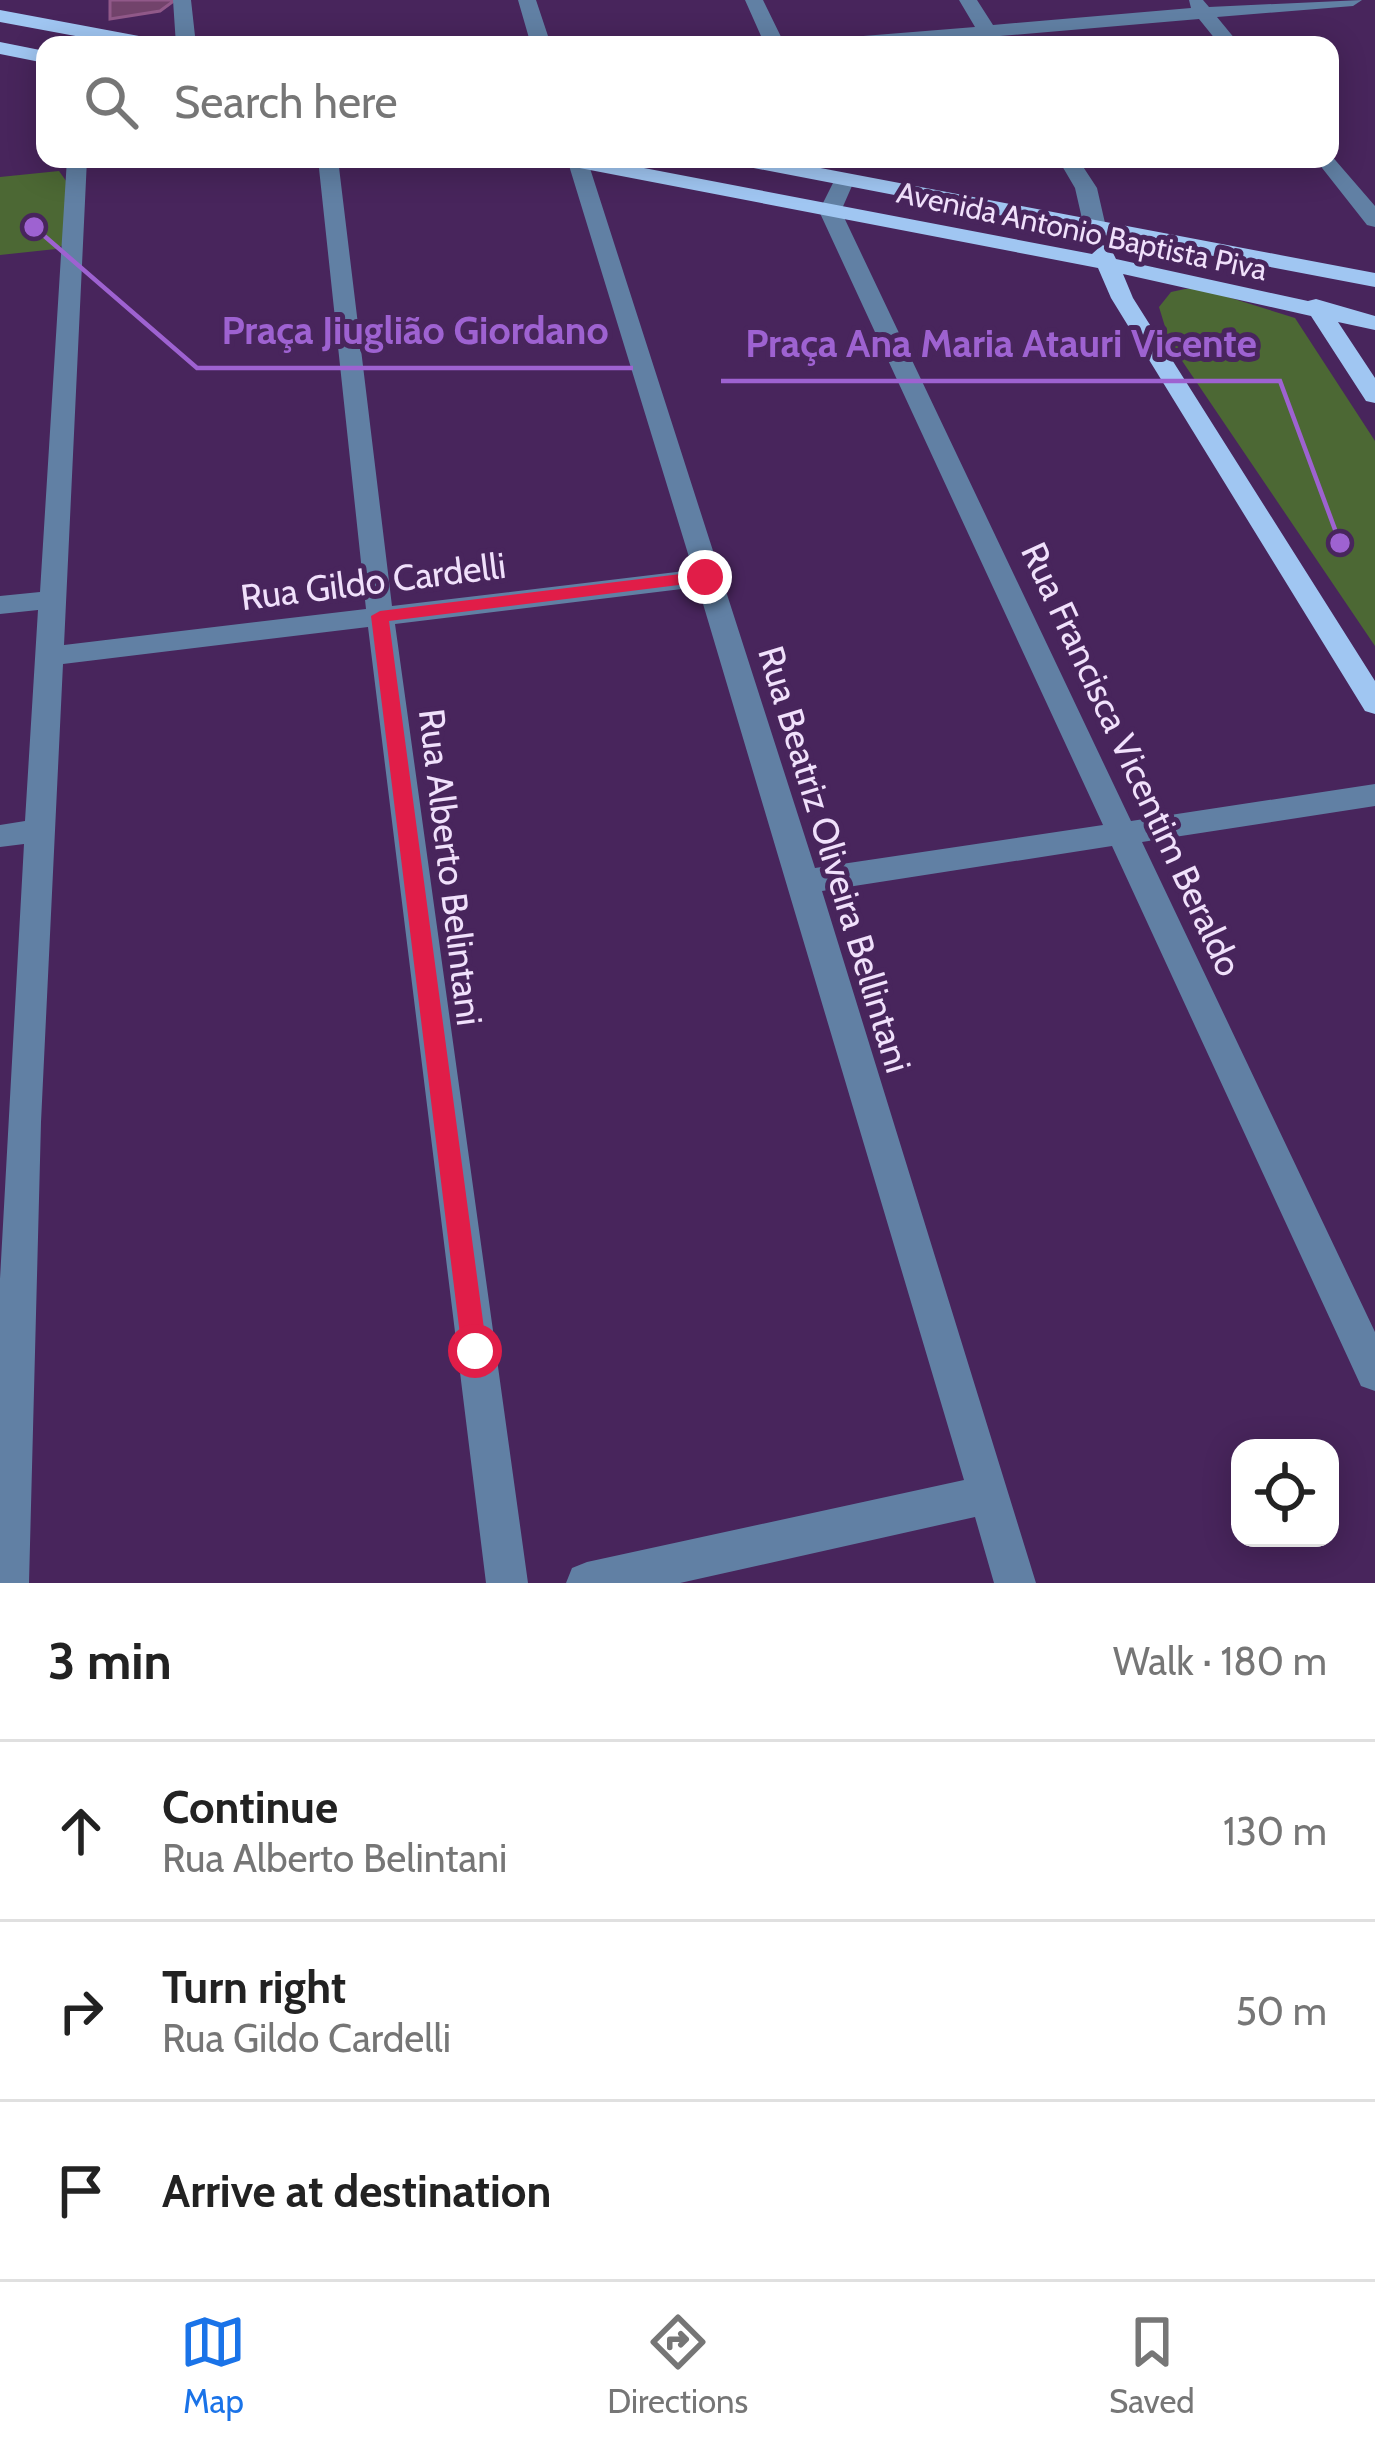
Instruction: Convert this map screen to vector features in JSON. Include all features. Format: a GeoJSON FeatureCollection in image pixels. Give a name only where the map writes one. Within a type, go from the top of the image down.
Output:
{"type":"FeatureCollection","features":[{"type":"Feature","properties":{"kind":"main road"},"geometry":{"type":"LineString","coordinates":[[0,16],[107,36]]}},
{"type":"Feature","properties":{"kind":"main road"},"geometry":{"type":"LineString","coordinates":[[0,48],[36,55]]}},
{"type":"Feature","properties":{"kind":"main road","name":"Avenida Antonio Baptista Piva"},"geometry":{"type":"LineString","coordinates":[[613,168],[1105,262],[1375,323]]}},
{"type":"Feature","properties":{"kind":"main road","name":"Avenida Antonio Baptista Piva"},"geometry":{"type":"LineString","coordinates":[[788,168],[1375,280]]}},
{"type":"Feature","properties":{"kind":"main road"},"geometry":{"type":"LineString","coordinates":[[1094,223],[1122,298],[1375,704]]}},
{"type":"Feature","properties":{"kind":"main road"},"geometry":{"type":"LineString","coordinates":[[1287,261],[1375,396]]}},
{"type":"Feature","properties":{"kind":"street"},"geometry":{"type":"LineString","coordinates":[[182,0],[185,36]]}},
{"type":"Feature","properties":{"kind":"street"},"geometry":{"type":"LineString","coordinates":[[527,0],[538,36]]}},
{"type":"Feature","properties":{"kind":"street"},"geometry":{"type":"LineString","coordinates":[[754,0],[772,36]]}},
{"type":"Feature","properties":{"kind":"street"},"geometry":{"type":"LineString","coordinates":[[968,0],[990,36]]}},
{"type":"Feature","properties":{"kind":"street"},"geometry":{"type":"LineString","coordinates":[[1011,36],[1198,6],[1353,0]]}},
{"type":"Feature","properties":{"kind":"street"},"geometry":{"type":"LineString","coordinates":[[1198,6],[1223,36]]}},
{"type":"Feature","properties":{"kind":"street"},"geometry":{"type":"LineString","coordinates":[[6,1571],[12,1123],[41,830],[77,168]]}},
{"type":"Feature","properties":{"kind":"street","name":"Rua Alberto Belintani"},"geometry":{"type":"LineString","coordinates":[[329,168],[380,616],[507,1583]]}},
{"type":"Feature","properties":{"kind":"street","name":"Rua Beatriz Oliveira Bellintani"},"geometry":{"type":"LineString","coordinates":[[576,168],[804,882],[1015,1583]]}},
{"type":"Feature","properties":{"kind":"street"},"geometry":{"type":"LineString","coordinates":[[1074,168],[1086,188],[1094,223]]}},
{"type":"Feature","properties":{"kind":"street"},"geometry":{"type":"LineString","coordinates":[[1332,168],[1375,220]]}},
{"type":"Feature","properties":{"kind":"street"},"geometry":{"type":"LineString","coordinates":[[830,211],[844,178]]}},
{"type":"Feature","properties":{"kind":"street","name":"Rua Francisca Vicentim Beraldo"},"geometry":{"type":"LineString","coordinates":[[830,211],[1375,1373]]}},
{"type":"Feature","properties":{"kind":"street","name":"Rua Gildo Cardelli"},"geometry":{"type":"LineString","coordinates":[[50,656],[705,577]]}},
{"type":"Feature","properties":{"kind":"street"},"geometry":{"type":"LineString","coordinates":[[0,605],[53,600]]}},
{"type":"Feature","properties":{"kind":"street"},"geometry":{"type":"LineString","coordinates":[[804,882],[1375,795]]}},
{"type":"Feature","properties":{"kind":"street"},"geometry":{"type":"LineString","coordinates":[[0,836],[41,830]]}},
{"type":"Feature","properties":{"kind":"street"},"geometry":{"type":"LineString","coordinates":[[587,1583],[987,1496]]}},
{"type":"Feature","properties":{"kind":"green space"},"geometry":{"type":"Polygon","coordinates":[[[59,171],[69,185],[66,243],[56,249],[0,255],[0,177],[59,171]]]}},
{"type":"Feature","properties":{"kind":"green space"},"geometry":{"type":"Polygon","coordinates":[[[1202,289],[1295,318],[1375,441],[1375,646],[1170,343],[1159,307],[1171,292],[1202,289]]]}},
{"type":"Feature","properties":{"kind":"building"},"geometry":{"type":"Polygon","coordinates":[[[110,0],[175,0],[160,11],[110,19],[110,0]]]}},
{"type":"Feature","properties":{"kind":"place","name":"Praça Jiuglião Giordano"},"geometry":{"type":"Point","coordinates":[34,227]}},
{"type":"Feature","properties":{"kind":"place","name":"Praça Ana Maria Atauri Vicente"},"geometry":{"type":"Point","coordinates":[1340,543]}},
{"type":"Feature","properties":{"kind":"route"},"geometry":{"type":"LineString","coordinates":[[475,1351],[380,616],[705,577]]}}]}
